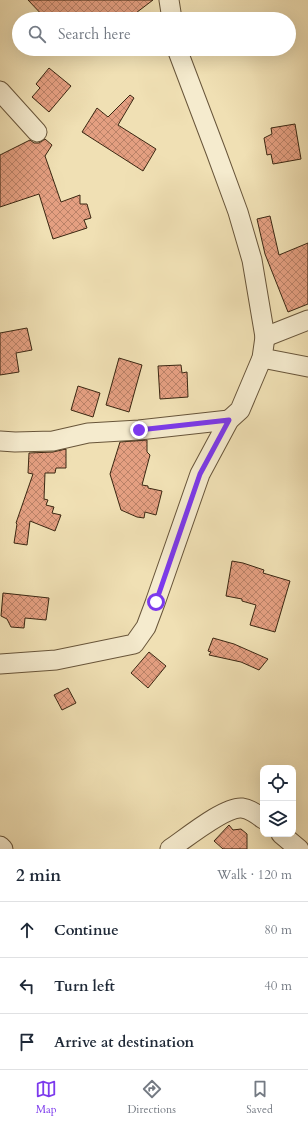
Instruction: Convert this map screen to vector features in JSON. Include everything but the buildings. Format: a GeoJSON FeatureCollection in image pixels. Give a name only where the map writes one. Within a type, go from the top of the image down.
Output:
{"type":"FeatureCollection","features":[{"type":"Feature","properties":{"kind":"street"},"geometry":{"type":"LineString","coordinates":[[169,0],[171,12]]}},
{"type":"Feature","properties":{"kind":"street"},"geometry":{"type":"LineString","coordinates":[[0,664],[56,660],[134,644],[146,627],[156,602],[200,474],[229,420],[240,410],[262,358],[266,337],[252,260],[238,212],[180,56]]}},
{"type":"Feature","properties":{"kind":"street"},"geometry":{"type":"LineString","coordinates":[[0,91],[37,132]]}},
{"type":"Feature","properties":{"kind":"street"},"geometry":{"type":"LineString","coordinates":[[266,337],[308,320]]}},
{"type":"Feature","properties":{"kind":"street"},"geometry":{"type":"LineString","coordinates":[[262,358],[308,367]]}},
{"type":"Feature","properties":{"kind":"street"},"geometry":{"type":"LineString","coordinates":[[0,441],[53,441],[88,433],[139,430],[229,420]]}},
{"type":"Feature","properties":{"kind":"street"},"geometry":{"type":"LineString","coordinates":[[170,849],[207,822],[233,809],[242,808],[254,812],[260,817]]}},
{"type":"Feature","properties":{"kind":"street"},"geometry":{"type":"LineString","coordinates":[[285,837],[300,849]]}},
{"type":"Feature","properties":{"kind":"street"},"geometry":{"type":"LineString","coordinates":[[0,846],[3,849]]}},
{"type":"Feature","properties":{"kind":"route"},"geometry":{"type":"LineString","coordinates":[[139,430],[229,420],[200,474],[156,602]]}}]}
